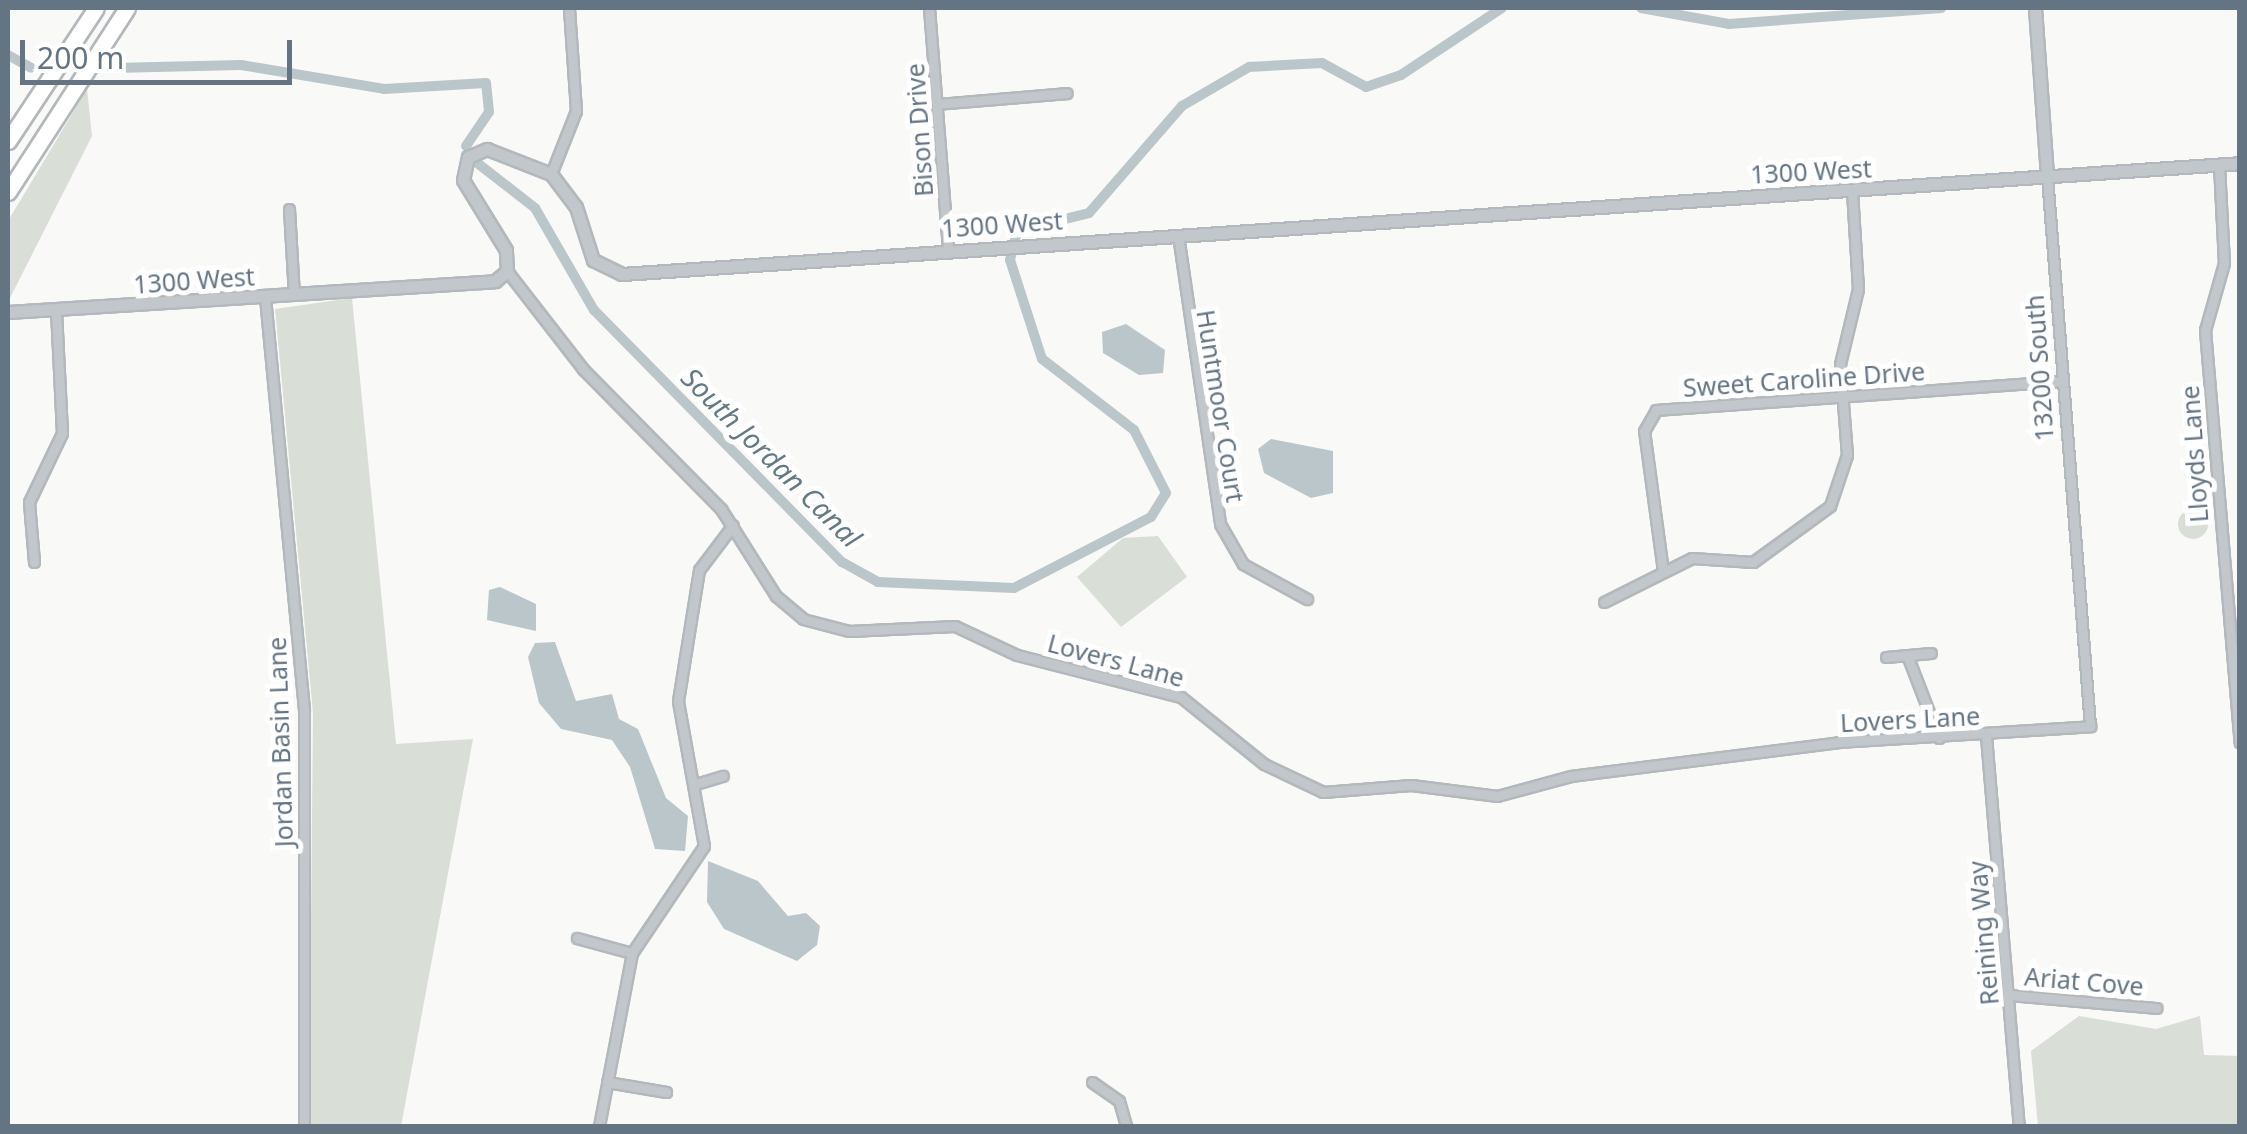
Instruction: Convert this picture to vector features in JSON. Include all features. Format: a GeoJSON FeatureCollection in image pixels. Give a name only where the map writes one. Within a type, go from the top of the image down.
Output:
{"type":"FeatureCollection","features":[{"type":"Feature","properties":{"kind":"highway"},"geometry":{"type":"LineString","coordinates":[[8,141],[96,8]]}},
{"type":"Feature","properties":{"kind":"highway"},"geometry":{"type":"LineString","coordinates":[[8,192],[127,8]]}},
{"type":"Feature","properties":{"kind":"street"},"geometry":{"type":"LineString","coordinates":[[550,174],[574,120],[570,8]]}},
{"type":"Feature","properties":{"kind":"street","name":"Bison Drive"},"geometry":{"type":"LineString","coordinates":[[929,8],[948,250]]}},
{"type":"Feature","properties":{"kind":"street","name":"13200 South"},"geometry":{"type":"LineString","coordinates":[[2035,8],[2090,726]]}},
{"type":"Feature","properties":{"kind":"street"},"geometry":{"type":"LineString","coordinates":[[938,104],[1067,93]]}},
{"type":"Feature","properties":{"kind":"street","name":"1300 West"},"geometry":{"type":"LineString","coordinates":[[8,312],[492,282],[507,271],[506,250],[464,186],[465,161],[500,150],[550,174],[576,207],[593,260],[614,273],[2240,164]]}},
{"type":"Feature","properties":{"kind":"street","name":"Lloyds Lane"},"geometry":{"type":"LineString","coordinates":[[2220,165],[2224,264],[2206,330],[2240,742]]}},
{"type":"Feature","properties":{"kind":"street"},"geometry":{"type":"LineString","coordinates":[[1604,602],[1663,571],[1701,557],[1753,562],[1823,515],[1846,470],[1842,346],[1858,289],[1852,192]]}},
{"type":"Feature","properties":{"kind":"street"},"geometry":{"type":"LineString","coordinates":[[289,209],[294,295]]}},
{"type":"Feature","properties":{"kind":"street","name":"Huntmoor Court"},"geometry":{"type":"LineString","coordinates":[[1178,235],[1220,524],[1244,564],[1308,598]]}},
{"type":"Feature","properties":{"kind":"street","name":"Lovers Lane"},"geometry":{"type":"LineString","coordinates":[[507,271],[582,369],[733,525],[776,596],[802,619],[849,631],[955,626],[1018,655],[1181,697],[1276,771],[1330,793],[1411,785],[1497,796],[1571,776],[2090,726]]}},
{"type":"Feature","properties":{"kind":"street","name":"Jordan Basin Lane"},"geometry":{"type":"LineString","coordinates":[[265,297],[304,710],[304,1126]]}},
{"type":"Feature","properties":{"kind":"street"},"geometry":{"type":"LineString","coordinates":[[34,562],[29,502],[62,433],[56,312]]}},
{"type":"Feature","properties":{"kind":"street","name":"Sweet Caroline Drive"},"geometry":{"type":"LineString","coordinates":[[1663,571],[1653,545],[1649,414],[2063,381]]}},
{"type":"Feature","properties":{"kind":"street"},"geometry":{"type":"LineString","coordinates":[[599,1126],[632,953],[702,856],[706,827],[679,692],[700,570],[733,525]]}},
{"type":"Feature","properties":{"kind":"street"},"geometry":{"type":"LineString","coordinates":[[1886,657],[1930,652]]}},
{"type":"Feature","properties":{"kind":"street"},"geometry":{"type":"LineString","coordinates":[[1908,655],[1939,738]]}},
{"type":"Feature","properties":{"kind":"street","name":"Reining Way"},"geometry":{"type":"LineString","coordinates":[[1986,736],[2018,1126]]}},
{"type":"Feature","properties":{"kind":"street"},"geometry":{"type":"LineString","coordinates":[[696,784],[722,776]]}},
{"type":"Feature","properties":{"kind":"street"},"geometry":{"type":"LineString","coordinates":[[577,938],[632,953]]}},
{"type":"Feature","properties":{"kind":"street","name":"Ariat Cove"},"geometry":{"type":"LineString","coordinates":[[2008,995],[2156,1008]]}},
{"type":"Feature","properties":{"kind":"street"},"geometry":{"type":"LineString","coordinates":[[607,1082],[666,1092]]}},
{"type":"Feature","properties":{"kind":"street"},"geometry":{"type":"LineString","coordinates":[[1092,1082],[1118,1101],[1126,1126]]}},
{"type":"Feature","properties":{"kind":"shaded area"},"geometry":{"type":"Polygon","coordinates":[[[87,89],[92,136],[8,302],[8,221],[87,89]]]}},
{"type":"Feature","properties":{"kind":"shaded area"},"geometry":{"type":"Polygon","coordinates":[[[352,298],[396,744],[473,739],[401,1126],[309,1126],[313,713],[275,309],[352,298]]]}},
{"type":"Feature","properties":{"kind":"shaded area"},"geometry":{"type":"Polygon","coordinates":[[[1126,324],[1165,350],[1163,373],[1139,375],[1103,353],[1102,332],[1126,324]]]}},
{"type":"Feature","properties":{"kind":"shaded area"},"geometry":{"type":"Polygon","coordinates":[[[1271,439],[1333,451],[1333,493],[1311,498],[1264,473],[1258,449],[1271,439]]]}},
{"type":"Feature","properties":{"kind":"shaded area"},"geometry":{"type":"Polygon","coordinates":[[[2193,509],[2204,513],[2208,524],[2204,535],[2193,539],[2182,535],[2178,524],[2182,513],[2193,509]]]}},
{"type":"Feature","properties":{"kind":"shaded area"},"geometry":{"type":"Polygon","coordinates":[[[1158,536],[1187,577],[1121,627],[1077,577],[1123,538],[1158,536]]]}},
{"type":"Feature","properties":{"kind":"shaded area"},"geometry":{"type":"Polygon","coordinates":[[[500,587],[536,604],[536,631],[487,620],[489,590],[500,587]]]}},
{"type":"Feature","properties":{"kind":"shaded area"},"geometry":{"type":"Polygon","coordinates":[[[555,642],[576,701],[612,694],[619,719],[638,729],[666,798],[688,816],[685,851],[655,849],[630,767],[612,740],[561,729],[539,703],[528,657],[535,643],[555,642]]]}},
{"type":"Feature","properties":{"kind":"shaded area"},"geometry":{"type":"Polygon","coordinates":[[[708,861],[758,881],[788,916],[806,913],[820,926],[817,945],[797,961],[724,929],[707,902],[708,861]]]}},
{"type":"Feature","properties":{"kind":"shaded area"},"geometry":{"type":"Polygon","coordinates":[[[2079,1016],[2156,1029],[2200,1016],[2204,1055],[2239,1056],[2239,1126],[2038,1126],[2031,1051],[2079,1016]]]}},
{"type":"Feature","properties":{"kind":"waterway","name":"South Jordan Canal"},"geometry":{"type":"LineString","coordinates":[[476,162],[535,208],[594,310],[842,562],[878,582],[1014,588],[1151,517],[1166,493],[1134,430],[1042,359],[1010,260],[1017,231],[1089,213],[1182,106],[1249,67],[1322,63],[1366,87],[1401,75],[1502,8]]}},
{"type":"Feature","properties":{"kind":"waterway","name":"South Jordan Canal"},"geometry":{"type":"LineString","coordinates":[[1641,8],[1729,24],[1941,8]]}},
{"type":"Feature","properties":{"kind":"waterway","name":"South Jordan Canal"},"geometry":{"type":"LineString","coordinates":[[8,55],[31,68]]}},
{"type":"Feature","properties":{"kind":"waterway","name":"South Jordan Canal"},"geometry":{"type":"LineString","coordinates":[[113,68],[241,65],[384,89],[486,83],[489,112],[466,146]]}}]}
